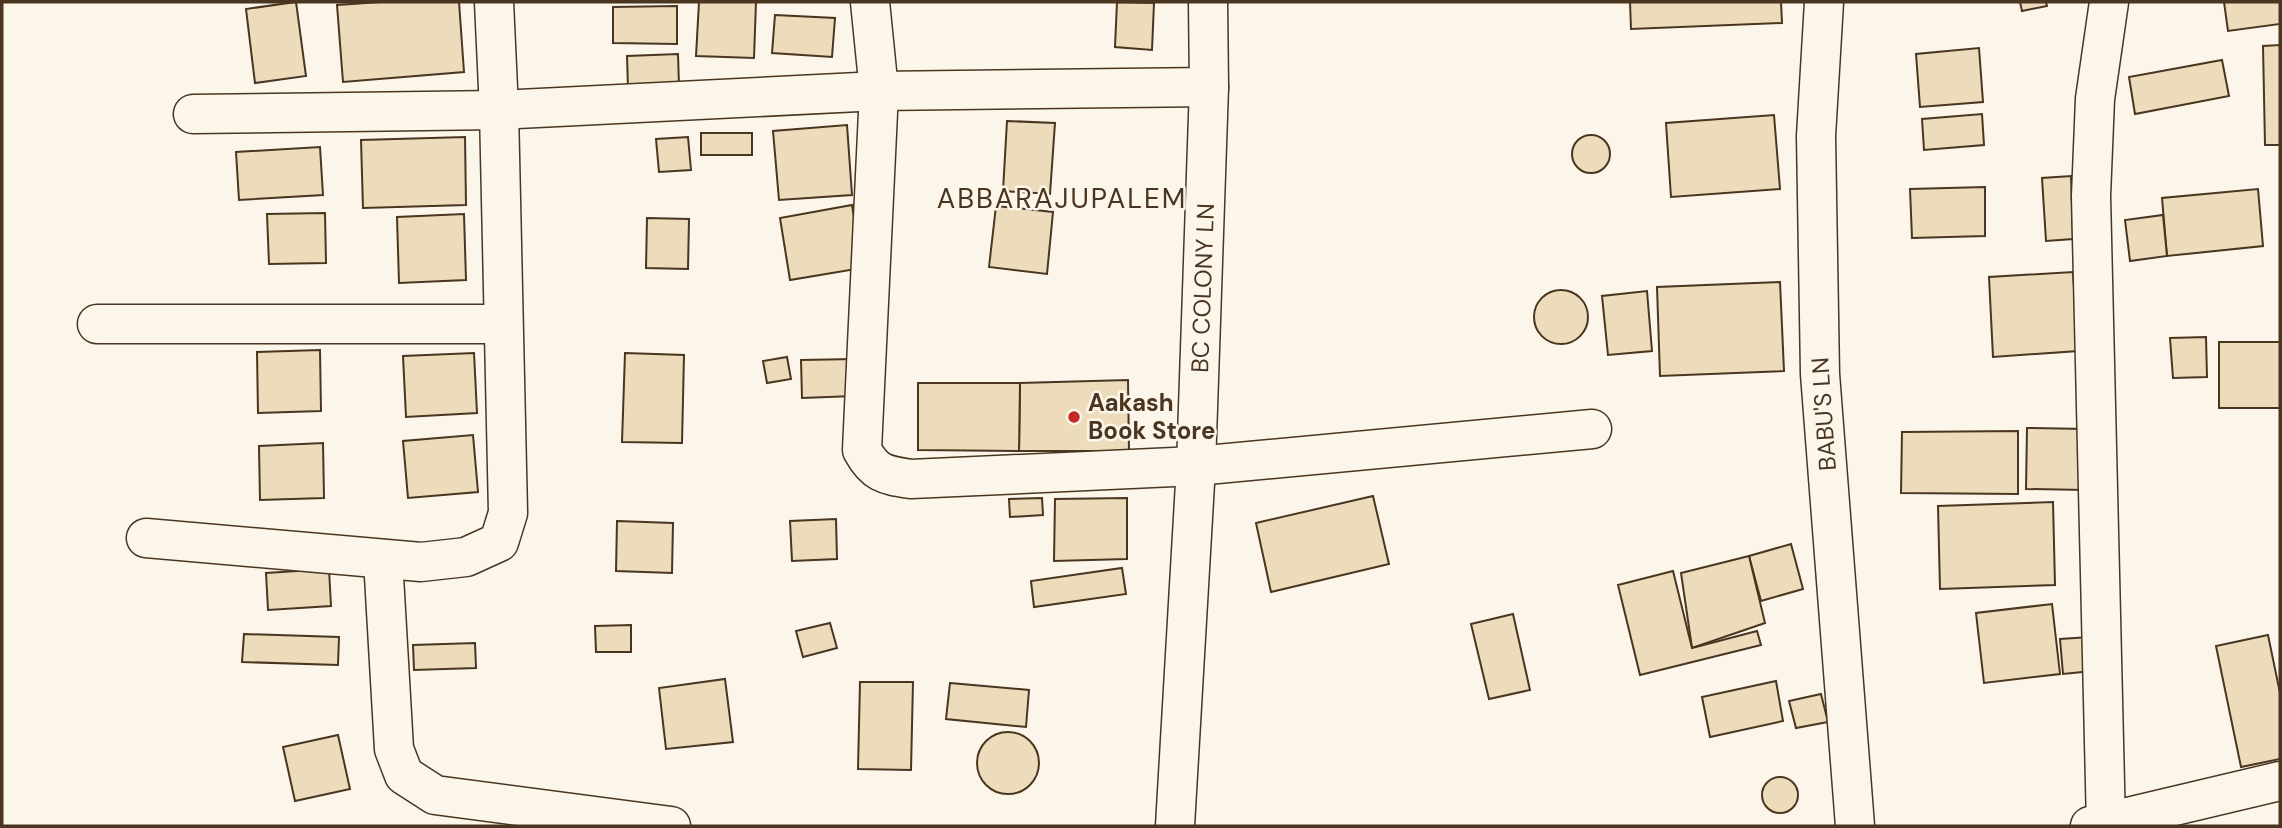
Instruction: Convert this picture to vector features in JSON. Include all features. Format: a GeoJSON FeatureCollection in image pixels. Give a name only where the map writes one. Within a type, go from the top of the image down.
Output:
{"type":"FeatureCollection","features":[{"type":"Feature","properties":{"kind":"street"},"geometry":{"type":"LineString","coordinates":[[146,538],[421,562],[466,557],[499,542],[508,513],[494,2]]}},
{"type":"Feature","properties":{"kind":"street"},"geometry":{"type":"LineString","coordinates":[[870,2],[879,92],[862,450],[871,465],[886,475],[911,478],[1196,466],[1592,429]]}},
{"type":"Feature","properties":{"kind":"street","name":"BC COLONY LN"},"geometry":{"type":"LineString","coordinates":[[1175,826],[1196,466],[1209,87],[1208,2]]}},
{"type":"Feature","properties":{"kind":"street","name":"BABU'S LN"},"geometry":{"type":"LineString","coordinates":[[1824,2],[1816,135],[1820,374],[1855,826]]}},
{"type":"Feature","properties":{"kind":"street"},"geometry":{"type":"LineString","coordinates":[[2109,2],[2095,99],[2091,196],[2100,825],[2280,781]]}},
{"type":"Feature","properties":{"kind":"street"},"geometry":{"type":"LineString","coordinates":[[193,114],[499,110],[879,92],[1209,87]]}},
{"type":"Feature","properties":{"kind":"street"},"geometry":{"type":"LineString","coordinates":[[97,324],[502,324]]}},
{"type":"Feature","properties":{"kind":"street"},"geometry":{"type":"LineString","coordinates":[[383,559],[394,749],[404,775],[435,795],[671,826]]}},
{"type":"Feature","properties":{"kind":"building"},"geometry":{"type":"Polygon","coordinates":[[[296,2],[306,76],[255,83],[246,9],[296,2]]]}},
{"type":"Feature","properties":{"kind":"building"},"geometry":{"type":"Polygon","coordinates":[[[459,2],[464,72],[343,82],[337,5],[459,2]]]}},
{"type":"Feature","properties":{"kind":"building"},"geometry":{"type":"Polygon","coordinates":[[[699,2],[756,2],[754,58],[696,56],[699,2]]]}},
{"type":"Feature","properties":{"kind":"building"},"geometry":{"type":"Polygon","coordinates":[[[1117,2],[1154,3],[1152,50],[1115,47],[1117,2]]]}},
{"type":"Feature","properties":{"kind":"building"},"geometry":{"type":"Polygon","coordinates":[[[1630,2],[1781,2],[1782,23],[1631,29],[1630,2]]]}},
{"type":"Feature","properties":{"kind":"building"},"geometry":{"type":"Polygon","coordinates":[[[2020,2],[2046,2],[2047,6],[2022,11],[2020,2]]]}},
{"type":"Feature","properties":{"kind":"building"},"geometry":{"type":"Polygon","coordinates":[[[2224,2],[2280,2],[2280,24],[2228,31],[2224,2]]]}},
{"type":"Feature","properties":{"kind":"building"},"geometry":{"type":"Polygon","coordinates":[[[677,6],[677,44],[613,43],[613,7],[677,6]]]}},
{"type":"Feature","properties":{"kind":"building"},"geometry":{"type":"Polygon","coordinates":[[[775,15],[835,18],[832,57],[772,53],[775,15]]]}},
{"type":"Feature","properties":{"kind":"building"},"geometry":{"type":"Polygon","coordinates":[[[2280,45],[2280,145],[2265,145],[2263,46],[2280,45]]]}},
{"type":"Feature","properties":{"kind":"building"},"geometry":{"type":"Polygon","coordinates":[[[1979,48],[1983,102],[1920,107],[1916,54],[1979,48]]]}},
{"type":"Feature","properties":{"kind":"building"},"geometry":{"type":"Polygon","coordinates":[[[678,54],[679,86],[628,88],[627,56],[678,54]]]}},
{"type":"Feature","properties":{"kind":"building"},"geometry":{"type":"Polygon","coordinates":[[[2222,60],[2229,96],[2135,114],[2129,77],[2222,60]]]}},
{"type":"Feature","properties":{"kind":"building"},"geometry":{"type":"Polygon","coordinates":[[[1982,114],[1984,145],[1924,150],[1922,119],[1982,114]]]}},
{"type":"Feature","properties":{"kind":"building"},"geometry":{"type":"Polygon","coordinates":[[[1774,115],[1780,189],[1671,197],[1666,123],[1774,115]]]}},
{"type":"Feature","properties":{"kind":"building"},"geometry":{"type":"Polygon","coordinates":[[[1007,121],[1055,123],[1050,194],[1003,191],[1007,121]]]}},
{"type":"Feature","properties":{"kind":"building"},"geometry":{"type":"Polygon","coordinates":[[[847,125],[852,195],[779,200],[773,131],[847,125]]]}},
{"type":"Feature","properties":{"kind":"building"},"geometry":{"type":"Polygon","coordinates":[[[701,133],[752,133],[752,155],[701,155],[701,133]]]}},
{"type":"Feature","properties":{"kind":"building"},"geometry":{"type":"Polygon","coordinates":[[[1591,135],[1605,140],[1610,154],[1605,168],[1591,173],[1577,168],[1572,154],[1577,140],[1591,135]]]}},
{"type":"Feature","properties":{"kind":"building"},"geometry":{"type":"Polygon","coordinates":[[[465,137],[466,205],[363,208],[361,140],[465,137]]]}},
{"type":"Feature","properties":{"kind":"building"},"geometry":{"type":"Polygon","coordinates":[[[688,137],[691,170],[659,172],[656,139],[688,137]]]}},
{"type":"Feature","properties":{"kind":"building"},"geometry":{"type":"Polygon","coordinates":[[[320,147],[323,195],[239,200],[236,152],[320,147]]]}},
{"type":"Feature","properties":{"kind":"building"},"geometry":{"type":"Polygon","coordinates":[[[2071,176],[2073,239],[2046,241],[2042,178],[2071,176]]]}},
{"type":"Feature","properties":{"kind":"building"},"geometry":{"type":"Polygon","coordinates":[[[1985,187],[1985,236],[1912,238],[1910,189],[1985,187]]]}},
{"type":"Feature","properties":{"kind":"building"},"geometry":{"type":"Polygon","coordinates":[[[2258,189],[2263,246],[2167,256],[2162,198],[2258,189]]]}},
{"type":"Feature","properties":{"kind":"building"},"geometry":{"type":"Polygon","coordinates":[[[852,205],[862,268],[790,280],[780,218],[852,205]]]}},
{"type":"Feature","properties":{"kind":"building"},"geometry":{"type":"Polygon","coordinates":[[[996,206],[1053,212],[1047,274],[989,267],[996,206]]]}},
{"type":"Feature","properties":{"kind":"building"},"geometry":{"type":"Polygon","coordinates":[[[325,213],[326,263],[269,264],[267,214],[325,213]]]}},
{"type":"Feature","properties":{"kind":"building"},"geometry":{"type":"Polygon","coordinates":[[[464,214],[466,280],[399,283],[397,217],[464,214]]]}},
{"type":"Feature","properties":{"kind":"building"},"geometry":{"type":"Polygon","coordinates":[[[2163,215],[2167,256],[2130,261],[2125,220],[2163,215]]]}},
{"type":"Feature","properties":{"kind":"building"},"geometry":{"type":"Polygon","coordinates":[[[647,218],[689,219],[688,269],[646,268],[647,218]]]}},
{"type":"Feature","properties":{"kind":"building"},"geometry":{"type":"Polygon","coordinates":[[[2073,272],[2078,351],[1993,357],[1989,277],[2073,272]]]}},
{"type":"Feature","properties":{"kind":"building"},"geometry":{"type":"Polygon","coordinates":[[[1780,282],[1784,371],[1660,376],[1657,287],[1780,282]]]}},
{"type":"Feature","properties":{"kind":"building"},"geometry":{"type":"Polygon","coordinates":[[[1561,290],[1580,298],[1588,317],[1580,336],[1561,344],[1542,336],[1534,317],[1542,298],[1561,290]]]}},
{"type":"Feature","properties":{"kind":"building"},"geometry":{"type":"Polygon","coordinates":[[[1647,291],[1652,351],[1608,355],[1602,296],[1647,291]]]}},
{"type":"Feature","properties":{"kind":"building"},"geometry":{"type":"Polygon","coordinates":[[[2206,337],[2207,377],[2173,378],[2170,338],[2206,337]]]}},
{"type":"Feature","properties":{"kind":"building"},"geometry":{"type":"Polygon","coordinates":[[[2219,342],[2280,342],[2280,408],[2219,408],[2219,342]]]}},
{"type":"Feature","properties":{"kind":"building"},"geometry":{"type":"Polygon","coordinates":[[[320,350],[321,411],[258,413],[257,352],[320,350]]]}},
{"type":"Feature","properties":{"kind":"building"},"geometry":{"type":"Polygon","coordinates":[[[474,353],[477,413],[406,417],[403,356],[474,353]]]}},
{"type":"Feature","properties":{"kind":"building"},"geometry":{"type":"Polygon","coordinates":[[[625,353],[684,355],[682,443],[622,442],[625,353]]]}},
{"type":"Feature","properties":{"kind":"building"},"geometry":{"type":"Polygon","coordinates":[[[787,357],[791,379],[767,383],[763,361],[787,357]]]}},
{"type":"Feature","properties":{"kind":"building"},"geometry":{"type":"Polygon","coordinates":[[[854,359],[854,396],[802,398],[801,360],[854,359]]]}},
{"type":"Feature","properties":{"kind":"building","name":"Aakash Book Store"},"geometry":{"type":"Polygon","coordinates":[[[1128,380],[1129,451],[1019,451],[1020,383],[1128,380]]]}},
{"type":"Feature","properties":{"kind":"building"},"geometry":{"type":"Polygon","coordinates":[[[918,383],[1020,383],[1019,451],[918,450],[918,383]]]}},
{"type":"Feature","properties":{"kind":"building"},"geometry":{"type":"Polygon","coordinates":[[[2027,428],[2086,429],[2086,490],[2026,489],[2027,428]]]}},
{"type":"Feature","properties":{"kind":"building"},"geometry":{"type":"Polygon","coordinates":[[[2018,431],[2018,494],[1901,493],[1902,432],[2018,431]]]}},
{"type":"Feature","properties":{"kind":"building"},"geometry":{"type":"Polygon","coordinates":[[[473,435],[478,492],[408,498],[403,441],[473,435]]]}},
{"type":"Feature","properties":{"kind":"building"},"geometry":{"type":"Polygon","coordinates":[[[323,443],[324,498],[260,500],[259,446],[323,443]]]}},
{"type":"Feature","properties":{"kind":"building"},"geometry":{"type":"Polygon","coordinates":[[[1373,496],[1389,564],[1271,592],[1256,523],[1373,496]]]}},
{"type":"Feature","properties":{"kind":"building"},"geometry":{"type":"Polygon","coordinates":[[[1042,498],[1043,515],[1010,517],[1009,499],[1042,498]]]}},
{"type":"Feature","properties":{"kind":"building"},"geometry":{"type":"Polygon","coordinates":[[[1127,498],[1127,559],[1054,561],[1055,499],[1127,498]]]}},
{"type":"Feature","properties":{"kind":"building"},"geometry":{"type":"Polygon","coordinates":[[[2053,502],[2055,585],[1940,589],[1938,506],[2053,502]]]}},
{"type":"Feature","properties":{"kind":"building"},"geometry":{"type":"Polygon","coordinates":[[[836,519],[837,559],[792,561],[790,521],[836,519]]]}},
{"type":"Feature","properties":{"kind":"building"},"geometry":{"type":"Polygon","coordinates":[[[617,521],[673,523],[672,573],[616,571],[617,521]]]}},
{"type":"Feature","properties":{"kind":"building"},"geometry":{"type":"Polygon","coordinates":[[[1791,544],[1803,589],[1761,601],[1749,556],[1791,544]]]}},
{"type":"Feature","properties":{"kind":"building"},"geometry":{"type":"Polygon","coordinates":[[[1749,556],[1765,623],[1692,648],[1681,573],[1749,556]]]}},
{"type":"Feature","properties":{"kind":"building"},"geometry":{"type":"Polygon","coordinates":[[[1122,568],[1126,594],[1034,607],[1031,581],[1122,568]]]}},
{"type":"Feature","properties":{"kind":"building"},"geometry":{"type":"Polygon","coordinates":[[[329,569],[331,606],[268,610],[266,573],[329,569]]]}},
{"type":"Feature","properties":{"kind":"building"},"geometry":{"type":"Polygon","coordinates":[[[1673,571],[1692,648],[1757,631],[1761,645],[1640,675],[1618,585],[1673,571]]]}},
{"type":"Feature","properties":{"kind":"building"},"geometry":{"type":"Polygon","coordinates":[[[2052,604],[2060,674],[1984,683],[1976,613],[2052,604]]]}},
{"type":"Feature","properties":{"kind":"building"},"geometry":{"type":"Polygon","coordinates":[[[1513,614],[1530,690],[1489,699],[1471,624],[1513,614]]]}},
{"type":"Feature","properties":{"kind":"building"},"geometry":{"type":"Polygon","coordinates":[[[830,623],[837,648],[803,657],[796,631],[830,623]]]}},
{"type":"Feature","properties":{"kind":"building"},"geometry":{"type":"Polygon","coordinates":[[[631,625],[631,652],[596,652],[595,626],[631,625]]]}},
{"type":"Feature","properties":{"kind":"building"},"geometry":{"type":"Polygon","coordinates":[[[244,634],[339,637],[338,665],[242,662],[244,634]]]}},
{"type":"Feature","properties":{"kind":"building"},"geometry":{"type":"Polygon","coordinates":[[[2268,635],[2280,693],[2280,759],[2241,767],[2216,646],[2268,635]]]}},
{"type":"Feature","properties":{"kind":"building"},"geometry":{"type":"Polygon","coordinates":[[[2090,637],[2092,671],[2063,674],[2060,639],[2090,637]]]}},
{"type":"Feature","properties":{"kind":"building"},"geometry":{"type":"Polygon","coordinates":[[[475,643],[476,668],[414,670],[413,645],[475,643]]]}},
{"type":"Feature","properties":{"kind":"building"},"geometry":{"type":"Polygon","coordinates":[[[725,679],[733,742],[666,749],[659,688],[725,679]]]}},
{"type":"Feature","properties":{"kind":"building"},"geometry":{"type":"Polygon","coordinates":[[[1776,681],[1783,721],[1710,737],[1702,697],[1776,681]]]}},
{"type":"Feature","properties":{"kind":"building"},"geometry":{"type":"Polygon","coordinates":[[[860,682],[913,682],[911,770],[858,769],[860,682]]]}},
{"type":"Feature","properties":{"kind":"building"},"geometry":{"type":"Polygon","coordinates":[[[950,683],[1029,690],[1026,727],[946,719],[950,683]]]}},
{"type":"Feature","properties":{"kind":"building"},"geometry":{"type":"Polygon","coordinates":[[[1821,694],[1828,722],[1796,728],[1789,701],[1821,694]]]}},
{"type":"Feature","properties":{"kind":"building"},"geometry":{"type":"Polygon","coordinates":[[[1002,732],[1014,732],[1030,741],[1037,751],[1037,775],[1030,785],[1014,794],[1002,794],[991,789],[982,780],[977,769],[977,757],[982,746],[991,737],[1002,732]]]}},
{"type":"Feature","properties":{"kind":"building"},"geometry":{"type":"Polygon","coordinates":[[[338,735],[350,789],[295,801],[283,747],[338,735]]]}},
{"type":"Feature","properties":{"kind":"building"},"geometry":{"type":"Polygon","coordinates":[[[1780,777],[1793,782],[1798,795],[1793,808],[1780,813],[1767,808],[1762,795],[1767,782],[1780,777]]]}},
{"type":"Feature","properties":{"kind":"place","name":"Aakash Book Store"},"geometry":{"type":"Point","coordinates":[1074,417]}},
{"type":"Feature","properties":{"kind":"district","name":"ABBARAJUPALEM"},"geometry":{"type":"Point","coordinates":[1062,198]}}]}
